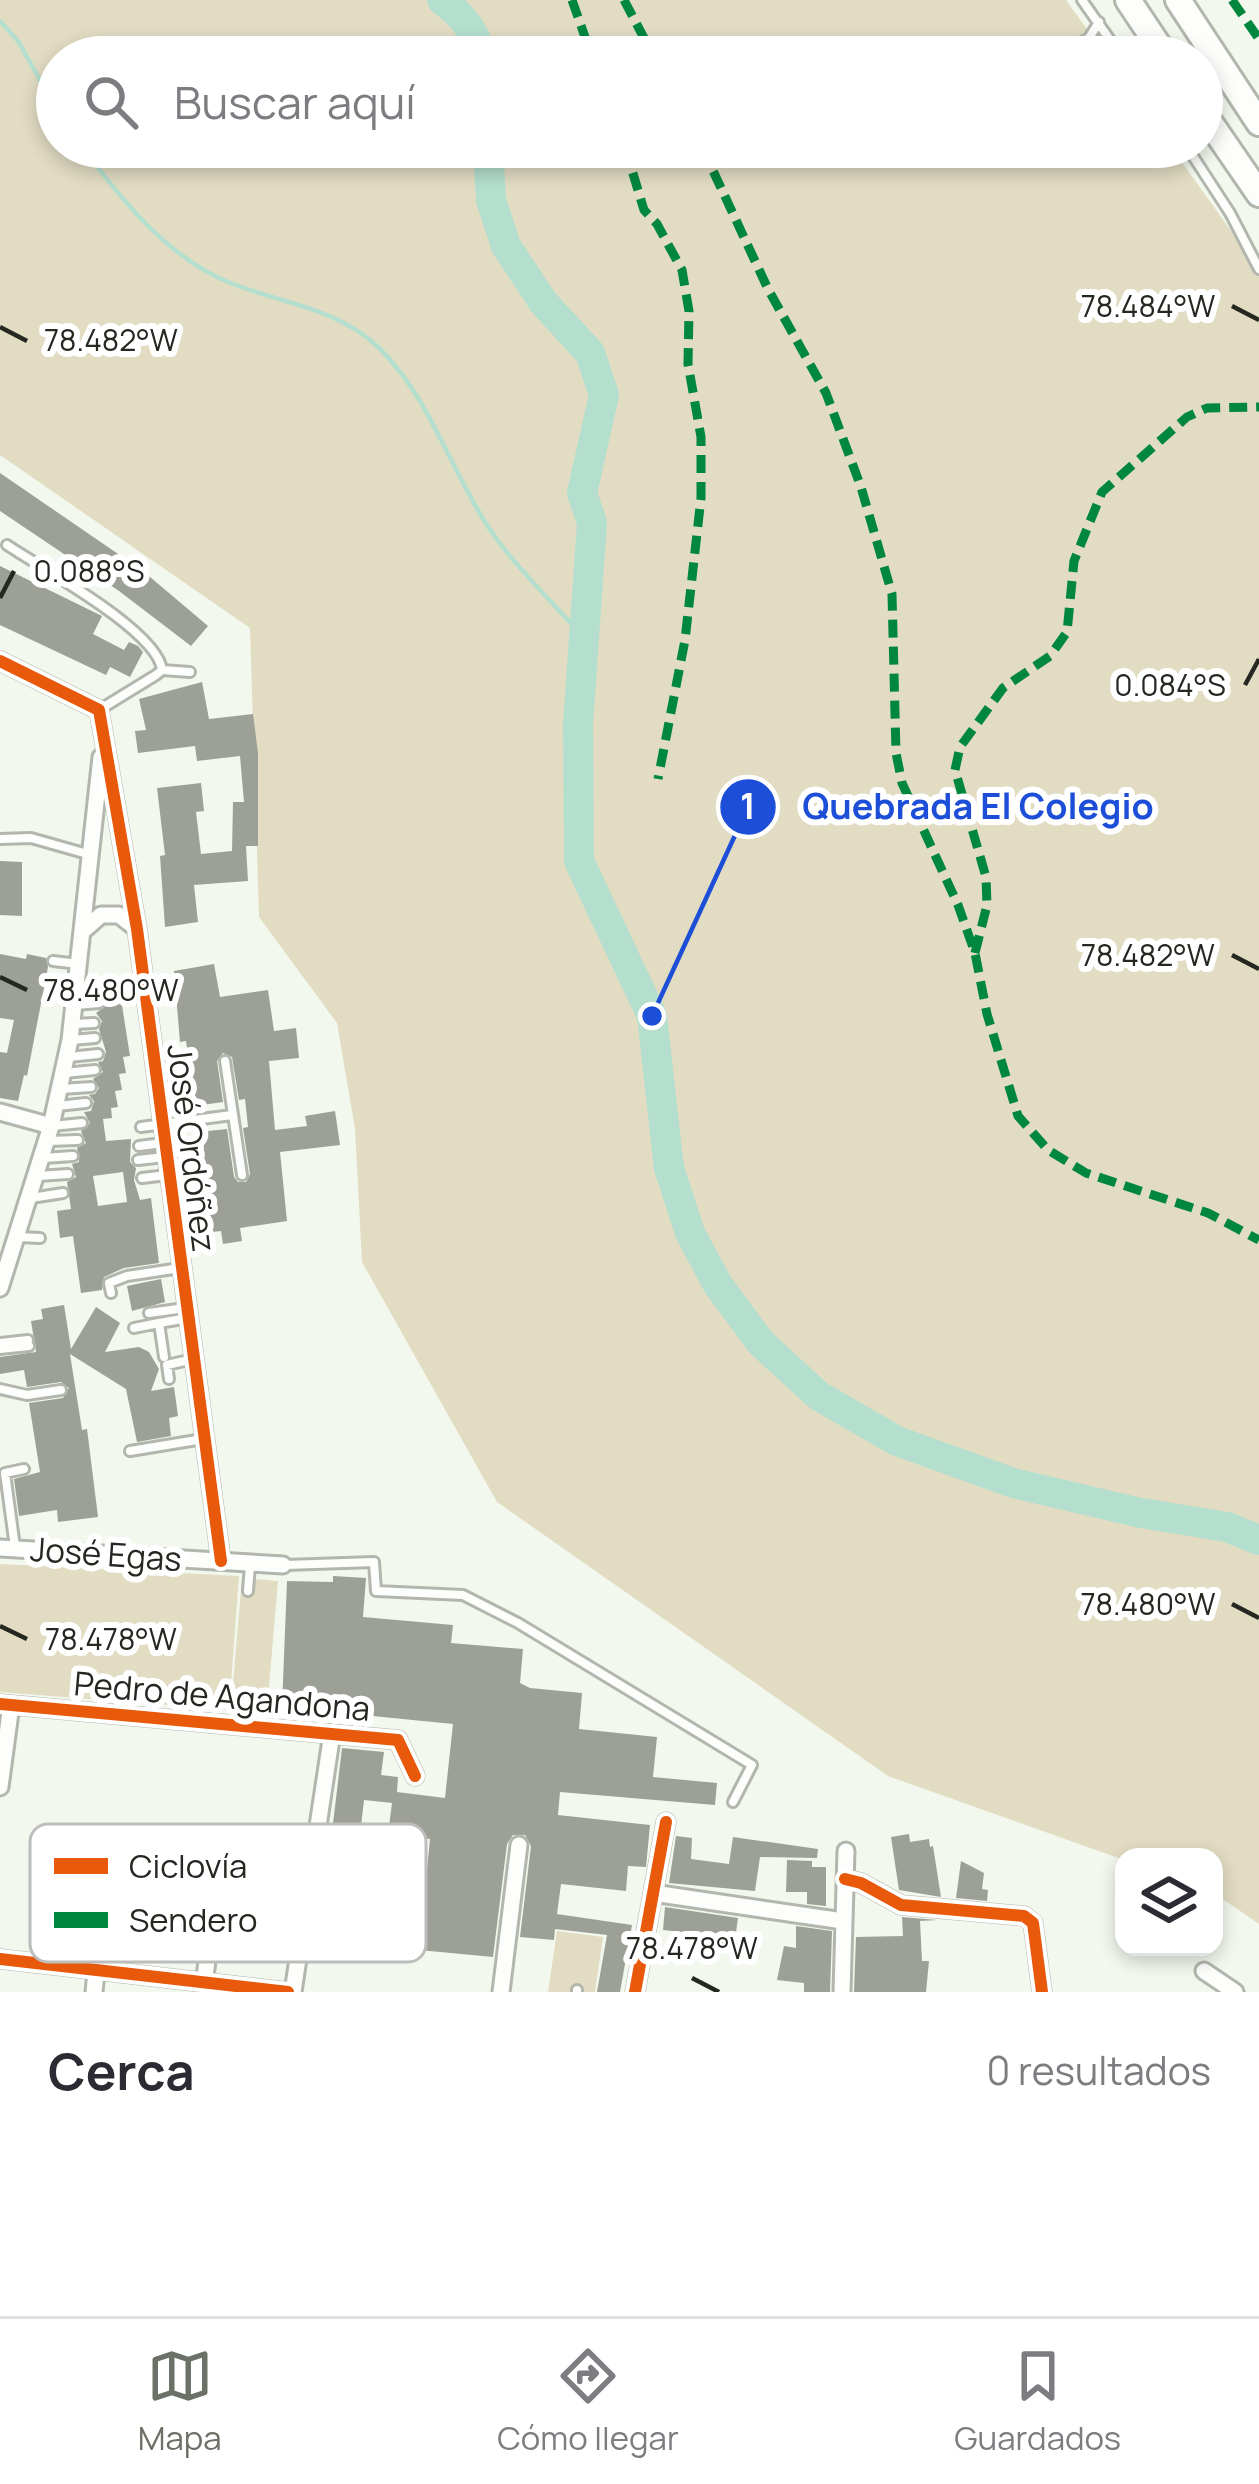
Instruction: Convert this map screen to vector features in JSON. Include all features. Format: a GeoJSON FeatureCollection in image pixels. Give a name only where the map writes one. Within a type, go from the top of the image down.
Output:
{"type":"FeatureCollection","features":[{"type":"Feature","properties":{"kind":"main road"},"geometry":{"type":"LineString","coordinates":[[1128,0],[1152,36]]}},
{"type":"Feature","properties":{"kind":"main road"},"geometry":{"type":"LineString","coordinates":[[1178,0],[1202,36]]}},
{"type":"Feature","properties":{"kind":"main road"},"geometry":{"type":"LineString","coordinates":[[1223,68],[1259,123]]}},
{"type":"Feature","properties":{"kind":"main road"},"geometry":{"type":"LineString","coordinates":[[1223,142],[1259,194]]}},
{"type":"Feature","properties":{"kind":"street"},"geometry":{"type":"LineString","coordinates":[[0,661],[99,710]]}},
{"type":"Feature","properties":{"kind":"street","name":"José Ordóñez"},"geometry":{"type":"LineString","coordinates":[[99,710],[137,929],[169,1175],[167,1210],[181,1268],[221,1561]]}},
{"type":"Feature","properties":{"kind":"street"},"geometry":{"type":"LineString","coordinates":[[0,1288],[19,1238],[65,1065],[81,964],[104,736]]}},
{"type":"Feature","properties":{"kind":"street"},"geometry":{"type":"LineString","coordinates":[[85,929],[101,915],[119,915],[137,929]]}},
{"type":"Feature","properties":{"kind":"street"},"geometry":{"type":"LineString","coordinates":[[0,1112],[46,1142]]}},
{"type":"Feature","properties":{"kind":"street","name":"José Egas"},"geometry":{"type":"LineString","coordinates":[[8,1548],[284,1565]]}},
{"type":"Feature","properties":{"kind":"street"},"geometry":{"type":"LineString","coordinates":[[0,1787],[6,1704]]}},
{"type":"Feature","properties":{"kind":"street","name":"Pedro de Agandona"},"geometry":{"type":"LineString","coordinates":[[6,1704],[398,1740],[416,1776]]}},
{"type":"Feature","properties":{"kind":"street"},"geometry":{"type":"LineString","coordinates":[[319,1824],[332,1733]]}},
{"type":"Feature","properties":{"kind":"street"},"geometry":{"type":"LineString","coordinates":[[635,1992],[666,1822]]}},
{"type":"Feature","properties":{"kind":"street"},"geometry":{"type":"LineString","coordinates":[[501,1992],[519,1845]]}},
{"type":"Feature","properties":{"kind":"street"},"geometry":{"type":"LineString","coordinates":[[842,1992],[846,1851]]}},
{"type":"Feature","properties":{"kind":"street"},"geometry":{"type":"LineString","coordinates":[[845,1880],[861,1882],[901,1905],[1024,1916],[1033,1923],[1042,1992]]}},
{"type":"Feature","properties":{"kind":"street"},"geometry":{"type":"LineString","coordinates":[[653,1893],[843,1921]]}},
{"type":"Feature","properties":{"kind":"street"},"geometry":{"type":"LineString","coordinates":[[0,1959],[290,1992],[296,1962]]}},
{"type":"Feature","properties":{"kind":"street"},"geometry":{"type":"LineString","coordinates":[[204,1984],[207,1962]]}},
{"type":"Feature","properties":{"kind":"street"},"geometry":{"type":"LineString","coordinates":[[1204,1971],[1235,1992]]}},
{"type":"Feature","properties":{"kind":"street"},"geometry":{"type":"LineString","coordinates":[[94,1992],[97,1972]]}},
{"type":"Feature","properties":{"kind":"lane"},"geometry":{"type":"LineString","coordinates":[[1082,0],[1108,36]]}},
{"type":"Feature","properties":{"kind":"lane"},"geometry":{"type":"LineString","coordinates":[[1090,36],[1099,22]]}},
{"type":"Feature","properties":{"kind":"lane"},"geometry":{"type":"LineString","coordinates":[[1201,168],[1259,269]]}},
{"type":"Feature","properties":{"kind":"lane"},"geometry":{"type":"LineString","coordinates":[[7,545],[152,647],[162,670]]}},
{"type":"Feature","properties":{"kind":"lane"},"geometry":{"type":"LineString","coordinates":[[99,710],[162,670],[190,672]]}},
{"type":"Feature","properties":{"kind":"lane"},"geometry":{"type":"LineString","coordinates":[[0,839],[31,838],[92,855]]}},
{"type":"Feature","properties":{"kind":"lane"},"geometry":{"type":"LineString","coordinates":[[53,961],[81,964]]}},
{"type":"Feature","properties":{"kind":"lane"},"geometry":{"type":"LineString","coordinates":[[76,1005],[99,1003]]}},
{"type":"Feature","properties":{"kind":"lane"},"geometry":{"type":"LineString","coordinates":[[65,1065],[94,1023]]}},
{"type":"Feature","properties":{"kind":"lane"},"geometry":{"type":"LineString","coordinates":[[65,1065],[95,1038]]}},
{"type":"Feature","properties":{"kind":"lane"},"geometry":{"type":"LineString","coordinates":[[65,1065],[98,1054]]}},
{"type":"Feature","properties":{"kind":"lane"},"geometry":{"type":"LineString","coordinates":[[225,1061],[242,1175]]}},
{"type":"Feature","properties":{"kind":"lane"},"geometry":{"type":"LineString","coordinates":[[65,1065],[95,1070]]}},
{"type":"Feature","properties":{"kind":"lane"},"geometry":{"type":"LineString","coordinates":[[65,1065],[91,1087]]}},
{"type":"Feature","properties":{"kind":"lane"},"geometry":{"type":"LineString","coordinates":[[65,1065],[86,1103]]}},
{"type":"Feature","properties":{"kind":"lane"},"geometry":{"type":"LineString","coordinates":[[141,1126],[232,1115]]}},
{"type":"Feature","properties":{"kind":"lane"},"geometry":{"type":"LineString","coordinates":[[46,1142],[82,1123]]}},
{"type":"Feature","properties":{"kind":"lane"},"geometry":{"type":"LineString","coordinates":[[46,1142],[78,1140]]}},
{"type":"Feature","properties":{"kind":"lane"},"geometry":{"type":"LineString","coordinates":[[46,1142],[73,1156]]}},
{"type":"Feature","properties":{"kind":"lane"},"geometry":{"type":"LineString","coordinates":[[139,1146],[165,1150]]}},
{"type":"Feature","properties":{"kind":"lane"},"geometry":{"type":"LineString","coordinates":[[138,1160],[165,1150]]}},
{"type":"Feature","properties":{"kind":"lane"},"geometry":{"type":"LineString","coordinates":[[36,1176],[68,1174]]}},
{"type":"Feature","properties":{"kind":"lane"},"geometry":{"type":"LineString","coordinates":[[142,1178],[169,1175]]}},
{"type":"Feature","properties":{"kind":"lane"},"geometry":{"type":"LineString","coordinates":[[30,1198],[63,1193]]}},
{"type":"Feature","properties":{"kind":"lane"},"geometry":{"type":"LineString","coordinates":[[19,1238],[40,1238]]}},
{"type":"Feature","properties":{"kind":"lane"},"geometry":{"type":"LineString","coordinates":[[110,1293],[109,1283],[127,1276],[181,1268]]}},
{"type":"Feature","properties":{"kind":"lane"},"geometry":{"type":"LineString","coordinates":[[149,1313],[187,1313]]}},
{"type":"Feature","properties":{"kind":"lane"},"geometry":{"type":"LineString","coordinates":[[134,1328],[187,1313]]}},
{"type":"Feature","properties":{"kind":"lane"},"geometry":{"type":"LineString","coordinates":[[159,1323],[164,1357]]}},
{"type":"Feature","properties":{"kind":"lane"},"geometry":{"type":"LineString","coordinates":[[0,1346],[28,1343]]}},
{"type":"Feature","properties":{"kind":"lane"},"geometry":{"type":"LineString","coordinates":[[169,1379],[167,1365],[193,1359]]}},
{"type":"Feature","properties":{"kind":"lane"},"geometry":{"type":"LineString","coordinates":[[0,1389],[27,1395],[61,1390]]}},
{"type":"Feature","properties":{"kind":"lane"},"geometry":{"type":"LineString","coordinates":[[130,1451],[205,1438]]}},
{"type":"Feature","properties":{"kind":"lane"},"geometry":{"type":"LineString","coordinates":[[8,1548],[5,1472],[23,1469]]}},
{"type":"Feature","properties":{"kind":"lane"},"geometry":{"type":"LineString","coordinates":[[284,1565],[374,1562],[376,1591],[463,1595],[518,1622],[752,1766],[733,1802]]}},
{"type":"Feature","properties":{"kind":"lane"},"geometry":{"type":"LineString","coordinates":[[248,1591],[250,1563]]}},
{"type":"Feature","properties":{"kind":"shaded area"},"geometry":{"type":"Polygon","coordinates":[[[0,0],[1066,0],[1092,36],[36,36],[36,168],[1186,168],[1259,270],[1259,1924],[1223,1899],[1223,1848],[1115,1848],[1115,1857],[888,1776],[497,1502],[362,1262],[355,1129],[337,1023],[259,917],[250,628],[0,455],[0,0]]]}},
{"type":"Feature","properties":{"kind":"shaded area"},"geometry":{"type":"Polygon","coordinates":[[[0,1564],[239,1576],[229,1710],[0,1692],[0,1564]]]}},
{"type":"Feature","properties":{"kind":"shaded area"},"geometry":{"type":"Polygon","coordinates":[[[242,1578],[278,1581],[267,1710],[231,1707],[242,1578]]]}},
{"type":"Feature","properties":{"kind":"shaded area"},"geometry":{"type":"Polygon","coordinates":[[[557,1931],[603,1937],[595,1992],[548,1992],[557,1931]]]}},
{"type":"Feature","properties":{"kind":"building"},"geometry":{"type":"Polygon","coordinates":[[[0,473],[143,571],[208,626],[191,646],[0,511],[0,473]]]}},
{"type":"Feature","properties":{"kind":"building"},"geometry":{"type":"Polygon","coordinates":[[[0,566],[102,616],[93,634],[124,650],[129,642],[138,646],[143,652],[130,677],[110,667],[106,675],[0,625],[0,566]]]}},
{"type":"Feature","properties":{"kind":"building"},"geometry":{"type":"Polygon","coordinates":[[[202,682],[209,719],[253,714],[258,846],[246,846],[248,881],[194,885],[198,922],[165,927],[160,856],[165,855],[157,788],[201,783],[204,811],[196,812],[201,854],[232,851],[233,802],[244,802],[240,756],[197,761],[195,746],[138,753],[135,731],[146,730],[139,699],[202,682]]]}},
{"type":"Feature","properties":{"kind":"building"},"geometry":{"type":"Polygon","coordinates":[[[0,861],[22,862],[22,916],[0,915],[0,861]]]}},
{"type":"Feature","properties":{"kind":"building"},"geometry":{"type":"Polygon","coordinates":[[[0,954],[46,958],[48,967],[18,1101],[0,1098],[0,1052],[7,1053],[14,1020],[0,1018],[0,954]]]}},
{"type":"Feature","properties":{"kind":"building"},"geometry":{"type":"Polygon","coordinates":[[[214,964],[220,997],[268,990],[274,1031],[296,1028],[299,1058],[269,1061],[275,1130],[307,1126],[305,1116],[335,1111],[340,1145],[280,1152],[287,1221],[240,1228],[242,1241],[223,1244],[221,1231],[204,1233],[199,1132],[227,1129],[234,1177],[246,1182],[250,1174],[243,1128],[248,1127],[245,1099],[239,1100],[232,1057],[223,1053],[217,1061],[223,1102],[195,1106],[186,1041],[180,1042],[174,971],[214,964]]]}},
{"type":"Feature","properties":{"kind":"building"},"geometry":{"type":"Polygon","coordinates":[[[120,993],[130,1056],[123,1057],[126,1073],[119,1074],[122,1090],[115,1091],[118,1107],[111,1108],[112,1118],[103,1119],[106,1141],[131,1139],[130,1162],[136,1168],[140,1200],[151,1198],[159,1263],[124,1268],[104,1277],[102,1290],[81,1293],[73,1236],[60,1238],[57,1211],[71,1209],[67,1182],[76,1177],[72,1164],[79,1162],[77,1148],[86,1143],[81,1131],[90,1123],[84,1112],[91,1111],[94,1101],[89,1095],[99,1088],[93,1079],[103,1072],[98,1062],[106,1052],[99,1029],[102,1021],[96,1013],[107,1005],[103,996],[120,993]],[[123,1172],[93,1176],[98,1206],[127,1202],[123,1172]]]}},
{"type":"Feature","properties":{"kind":"building"},"geometry":{"type":"Polygon","coordinates":[[[161,1279],[165,1302],[132,1311],[127,1286],[122,1287],[161,1279]]]}},
{"type":"Feature","properties":{"kind":"building"},"geometry":{"type":"Polygon","coordinates":[[[64,1305],[71,1349],[96,1307],[120,1323],[105,1352],[139,1347],[149,1352],[159,1369],[151,1391],[174,1387],[178,1416],[169,1418],[171,1436],[137,1442],[126,1389],[70,1354],[82,1430],[87,1429],[98,1517],[58,1522],[57,1510],[19,1516],[14,1479],[40,1472],[29,1403],[63,1398],[69,1388],[61,1382],[27,1387],[24,1370],[0,1374],[0,1357],[36,1352],[31,1321],[43,1319],[41,1309],[64,1305]]]}},
{"type":"Feature","properties":{"kind":"building"},"geometry":{"type":"Polygon","coordinates":[[[333,1576],[366,1578],[363,1617],[453,1625],[451,1643],[523,1649],[520,1683],[582,1693],[579,1729],[657,1737],[653,1777],[717,1783],[715,1805],[560,1792],[558,1815],[650,1825],[646,1867],[628,1866],[626,1891],[561,1884],[557,1914],[632,1925],[620,1992],[597,1992],[607,1935],[555,1929],[554,1940],[520,1937],[531,1846],[525,1835],[513,1835],[507,1844],[493,1957],[426,1951],[430,1839],[426,1839],[426,1824],[389,1824],[392,1803],[364,1800],[361,1824],[333,1824],[342,1748],[384,1752],[381,1775],[398,1777],[397,1792],[445,1798],[453,1724],[282,1707],[287,1581],[333,1582],[333,1576]]]}},
{"type":"Feature","properties":{"kind":"building"},"geometry":{"type":"Polygon","coordinates":[[[909,1834],[910,1842],[929,1839],[933,1846],[941,1897],[899,1890],[891,1837],[909,1834]]]}},
{"type":"Feature","properties":{"kind":"building"},"geometry":{"type":"Polygon","coordinates":[[[676,1836],[692,1838],[691,1859],[729,1864],[733,1837],[818,1849],[817,1858],[760,1857],[755,1891],[669,1883],[676,1836]]]}},
{"type":"Feature","properties":{"kind":"building"},"geometry":{"type":"Polygon","coordinates":[[[787,1860],[826,1867],[826,1906],[807,1904],[807,1892],[786,1892],[787,1860]]]}},
{"type":"Feature","properties":{"kind":"building"},"geometry":{"type":"Polygon","coordinates":[[[961,1861],[984,1873],[982,1889],[988,1890],[987,1901],[956,1898],[961,1861]]]}},
{"type":"Feature","properties":{"kind":"building"},"geometry":{"type":"Polygon","coordinates":[[[665,1907],[738,1918],[734,1947],[704,1942],[705,1935],[663,1930],[665,1907]]]}},
{"type":"Feature","properties":{"kind":"building"},"geometry":{"type":"Polygon","coordinates":[[[902,1917],[937,1920],[920,1921],[922,1961],[929,1961],[926,1992],[854,1992],[856,1937],[903,1936],[902,1917]]]}},
{"type":"Feature","properties":{"kind":"building"},"geometry":{"type":"Polygon","coordinates":[[[796,1926],[832,1931],[830,1992],[804,1992],[804,1983],[777,1980],[784,1946],[796,1948],[796,1926]]]}},
{"type":"Feature","properties":{"kind":"waterway"},"geometry":{"type":"LineString","coordinates":[[442,0],[474,36]]}},
{"type":"Feature","properties":{"kind":"waterway"},"geometry":{"type":"LineString","coordinates":[[0,21],[36,73]]}},
{"type":"Feature","properties":{"kind":"waterway"},"geometry":{"type":"LineString","coordinates":[[99,168],[165,242],[206,271],[344,323],[378,347],[411,387],[497,540],[582,636]]}},
{"type":"Feature","properties":{"kind":"waterway"},"geometry":{"type":"LineString","coordinates":[[489,168],[491,200],[506,246],[543,302],[590,353],[604,395],[582,493],[592,523],[578,724],[579,861],[652,1016],[669,1168],[690,1233],[718,1285],[761,1343],[819,1396],[897,1441],[1013,1483],[1141,1513],[1227,1527],[1259,1540]]}},
{"type":"Feature","properties":{"kind":"marked path"},"geometry":{"type":"LineString","coordinates":[[572,0],[585,36]]}},
{"type":"Feature","properties":{"kind":"marked path"},"geometry":{"type":"LineString","coordinates":[[624,0],[643,36]]}},
{"type":"Feature","properties":{"kind":"marked path"},"geometry":{"type":"LineString","coordinates":[[1232,0],[1259,39]]}},
{"type":"Feature","properties":{"kind":"marked path"},"geometry":{"type":"LineString","coordinates":[[631,168],[644,210],[682,270],[689,311],[688,364],[701,437],[701,498],[685,640],[658,779]]}},
{"type":"Feature","properties":{"kind":"marked path"},"geometry":{"type":"LineString","coordinates":[[712,168],[768,289],[826,393],[861,487],[892,594],[896,753],[902,783],[975,953],[987,1014],[1018,1116],[1048,1150],[1086,1173],[1208,1213],[1259,1240]]}},
{"type":"Feature","properties":{"kind":"marked path"},"geometry":{"type":"LineString","coordinates":[[975,953],[987,905],[986,877],[955,770],[960,747],[1003,688],[1050,656],[1067,632],[1074,561],[1102,492],[1187,417],[1207,408],[1259,407]]}},
{"type":"Feature","properties":{"kind":"cycle path"},"geometry":{"type":"LineString","coordinates":[[0,661],[99,710],[137,929],[221,1561]]}},
{"type":"Feature","properties":{"kind":"cycle path"},"geometry":{"type":"LineString","coordinates":[[0,1704],[398,1740],[415,1776]]}},
{"type":"Feature","properties":{"kind":"cycle path"},"geometry":{"type":"LineString","coordinates":[[635,1992],[666,1822]]}},
{"type":"Feature","properties":{"kind":"cycle path"},"geometry":{"type":"LineString","coordinates":[[845,1879],[901,1905],[1024,1916],[1033,1923],[1042,1992]]}},
{"type":"Feature","properties":{"kind":"cycle path"},"geometry":{"type":"LineString","coordinates":[[0,1959],[288,1992]]}},
{"type":"Feature","properties":{"kind":"place","name":"Quebrada El Colegio"},"geometry":{"type":"Point","coordinates":[652,1016]}}]}
